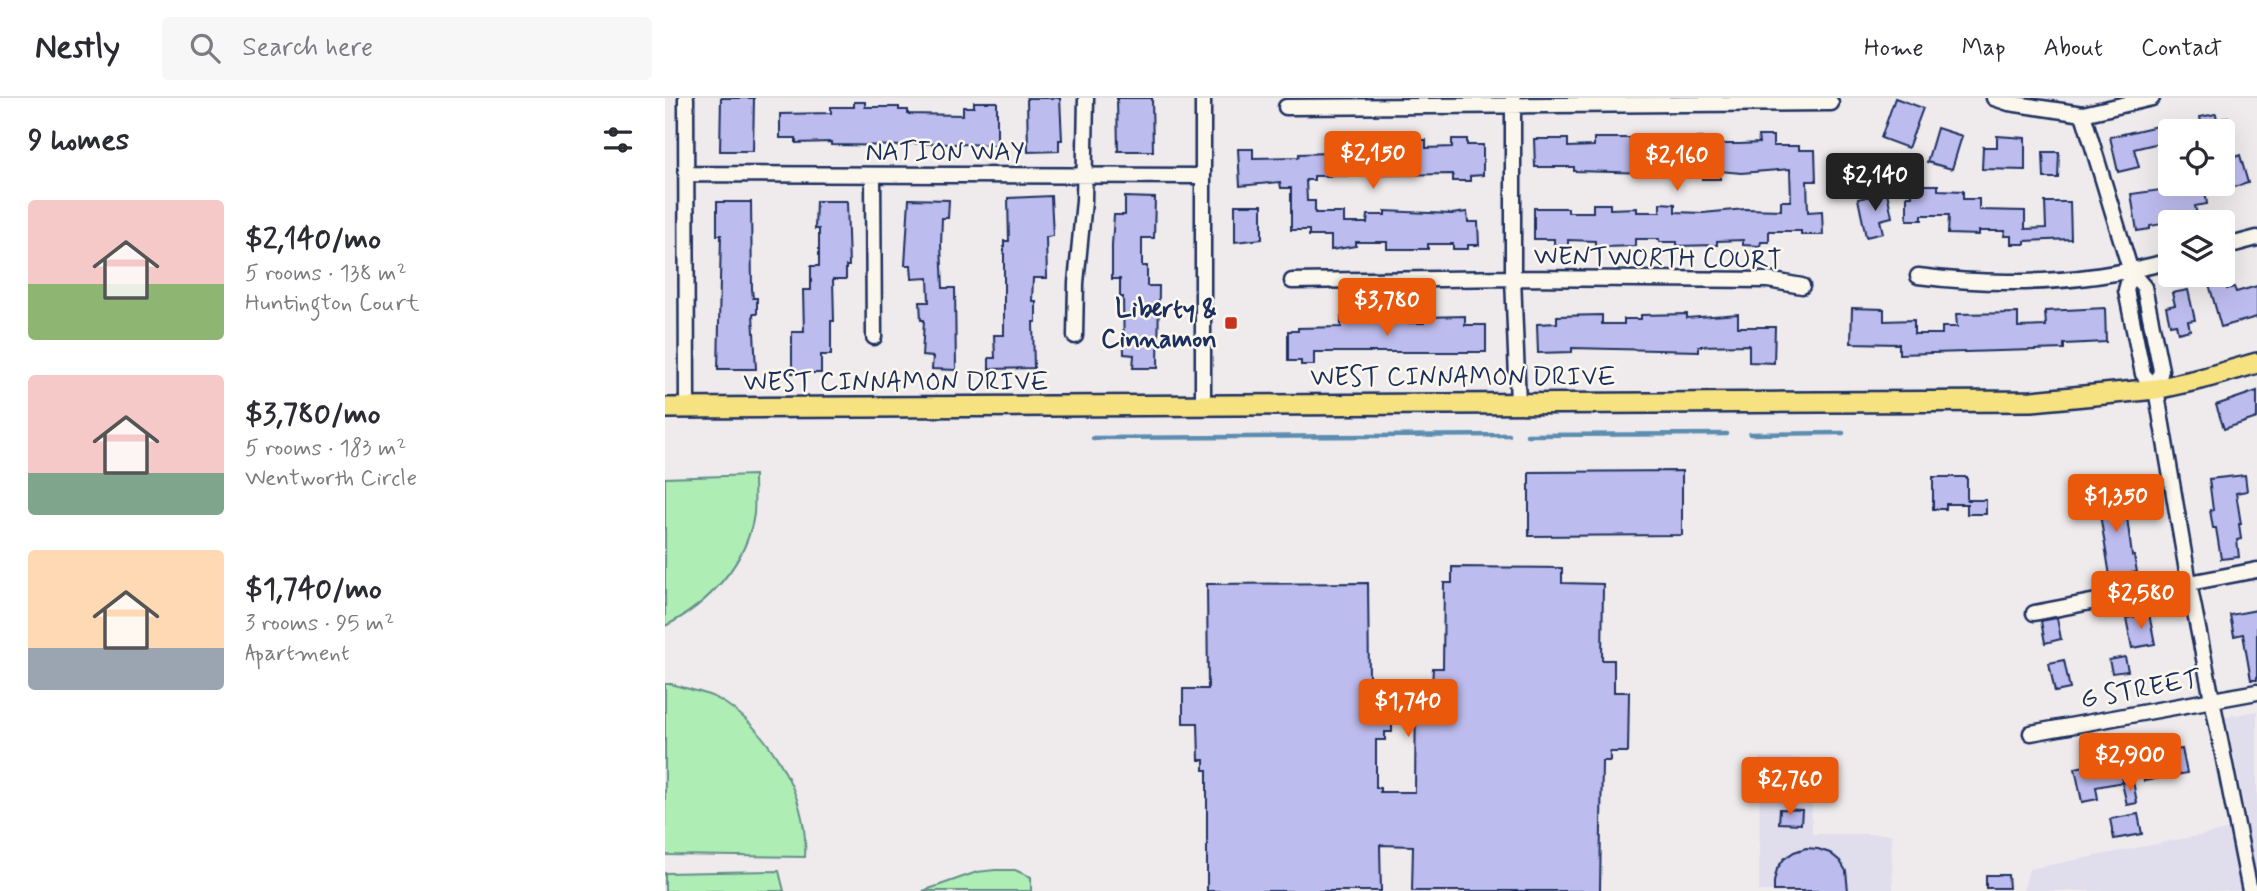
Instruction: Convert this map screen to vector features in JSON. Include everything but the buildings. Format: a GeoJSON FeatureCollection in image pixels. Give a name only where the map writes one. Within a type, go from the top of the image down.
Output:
{"type":"FeatureCollection","features":[{"type":"Feature","properties":{"kind":"main road","name":"WEST CINNAMON DRIVE"},"geometry":{"type":"LineString","coordinates":[[665,408],[2018,401],[2089,397],[2156,389],[2257,363]]}},
{"type":"Feature","properties":{"kind":"street"},"geometry":{"type":"LineString","coordinates":[[686,98],[687,408]]}},
{"type":"Feature","properties":{"kind":"street"},"geometry":{"type":"LineString","coordinates":[[1075,336],[1076,283],[1085,176],[1086,98]]}},
{"type":"Feature","properties":{"kind":"street"},"geometry":{"type":"LineString","coordinates":[[1203,98],[1203,404]]}},
{"type":"Feature","properties":{"kind":"street"},"geometry":{"type":"LineString","coordinates":[[1994,98],[2009,103],[2083,114],[2152,98]]}},
{"type":"Feature","properties":{"kind":"street"},"geometry":{"type":"LineString","coordinates":[[1513,102],[1513,278],[1518,403]]}},
{"type":"Feature","properties":{"kind":"street"},"geometry":{"type":"LineString","coordinates":[[1286,107],[1513,102],[1831,103]]}},
{"type":"Feature","properties":{"kind":"street"},"geometry":{"type":"LineString","coordinates":[[2083,114],[2131,272],[2144,287],[2161,370],[2156,389],[2189,583],[2250,891]]}},
{"type":"Feature","properties":{"kind":"street","name":"NATION WAY"},"geometry":{"type":"LineString","coordinates":[[686,174],[1203,176]]}},
{"type":"Feature","properties":{"kind":"street"},"geometry":{"type":"LineString","coordinates":[[873,175],[874,337]]}},
{"type":"Feature","properties":{"kind":"street"},"geometry":{"type":"LineString","coordinates":[[2235,244],[2257,238]]}},
{"type":"Feature","properties":{"kind":"street"},"geometry":{"type":"LineString","coordinates":[[1918,276],[1962,282],[2018,283],[2131,272],[2158,264]]}},
{"type":"Feature","properties":{"kind":"street","name":"WENTWORTH COURT"},"geometry":{"type":"LineString","coordinates":[[1292,281],[1513,278],[1768,280],[1802,286]]}},
{"type":"Feature","properties":{"kind":"street"},"geometry":{"type":"LineString","coordinates":[[2034,613],[2257,570]]}},
{"type":"Feature","properties":{"kind":"street","name":"G STREET"},"geometry":{"type":"LineString","coordinates":[[2031,733],[2257,692]]}},
{"type":"Feature","properties":{"kind":"shaded area"},"geometry":{"type":"Polygon","coordinates":[[[2257,711],[2257,891],[2023,891],[2029,869],[2248,826],[2226,717],[2257,711]]]}},
{"type":"Feature","properties":{"kind":"shaded area"},"geometry":{"type":"Polygon","coordinates":[[[1760,758],[1811,758],[1812,834],[1891,834],[1893,891],[1759,891],[1760,758]]]}},
{"type":"Feature","properties":{"kind":"green space"},"geometry":{"type":"Polygon","coordinates":[[[754,475],[754,514],[750,532],[734,565],[696,607],[665,626],[665,478],[754,475]]]}},
{"type":"Feature","properties":{"kind":"green space"},"geometry":{"type":"Polygon","coordinates":[[[665,684],[718,699],[754,728],[783,767],[793,789],[805,835],[805,857],[665,855],[665,684]]]}},
{"type":"Feature","properties":{"kind":"green space"},"geometry":{"type":"Polygon","coordinates":[[[1015,870],[1031,877],[1031,891],[923,891],[977,872],[1015,870]]]}},
{"type":"Feature","properties":{"kind":"green space"},"geometry":{"type":"Polygon","coordinates":[[[779,871],[784,891],[665,891],[665,873],[779,871]]]}},
{"type":"Feature","properties":{"kind":"waterway"},"geometry":{"type":"LineString","coordinates":[[1750,434],[1843,433]]}},
{"type":"Feature","properties":{"kind":"waterway"},"geometry":{"type":"LineString","coordinates":[[1527,435],[1727,434]]}},
{"type":"Feature","properties":{"kind":"waterway"},"geometry":{"type":"LineString","coordinates":[[1093,438],[1509,435]]}},
{"type":"Feature","properties":{"kind":"place","name":"Liberty & Cinnamon"},"geometry":{"type":"Point","coordinates":[1231,323]}}]}
